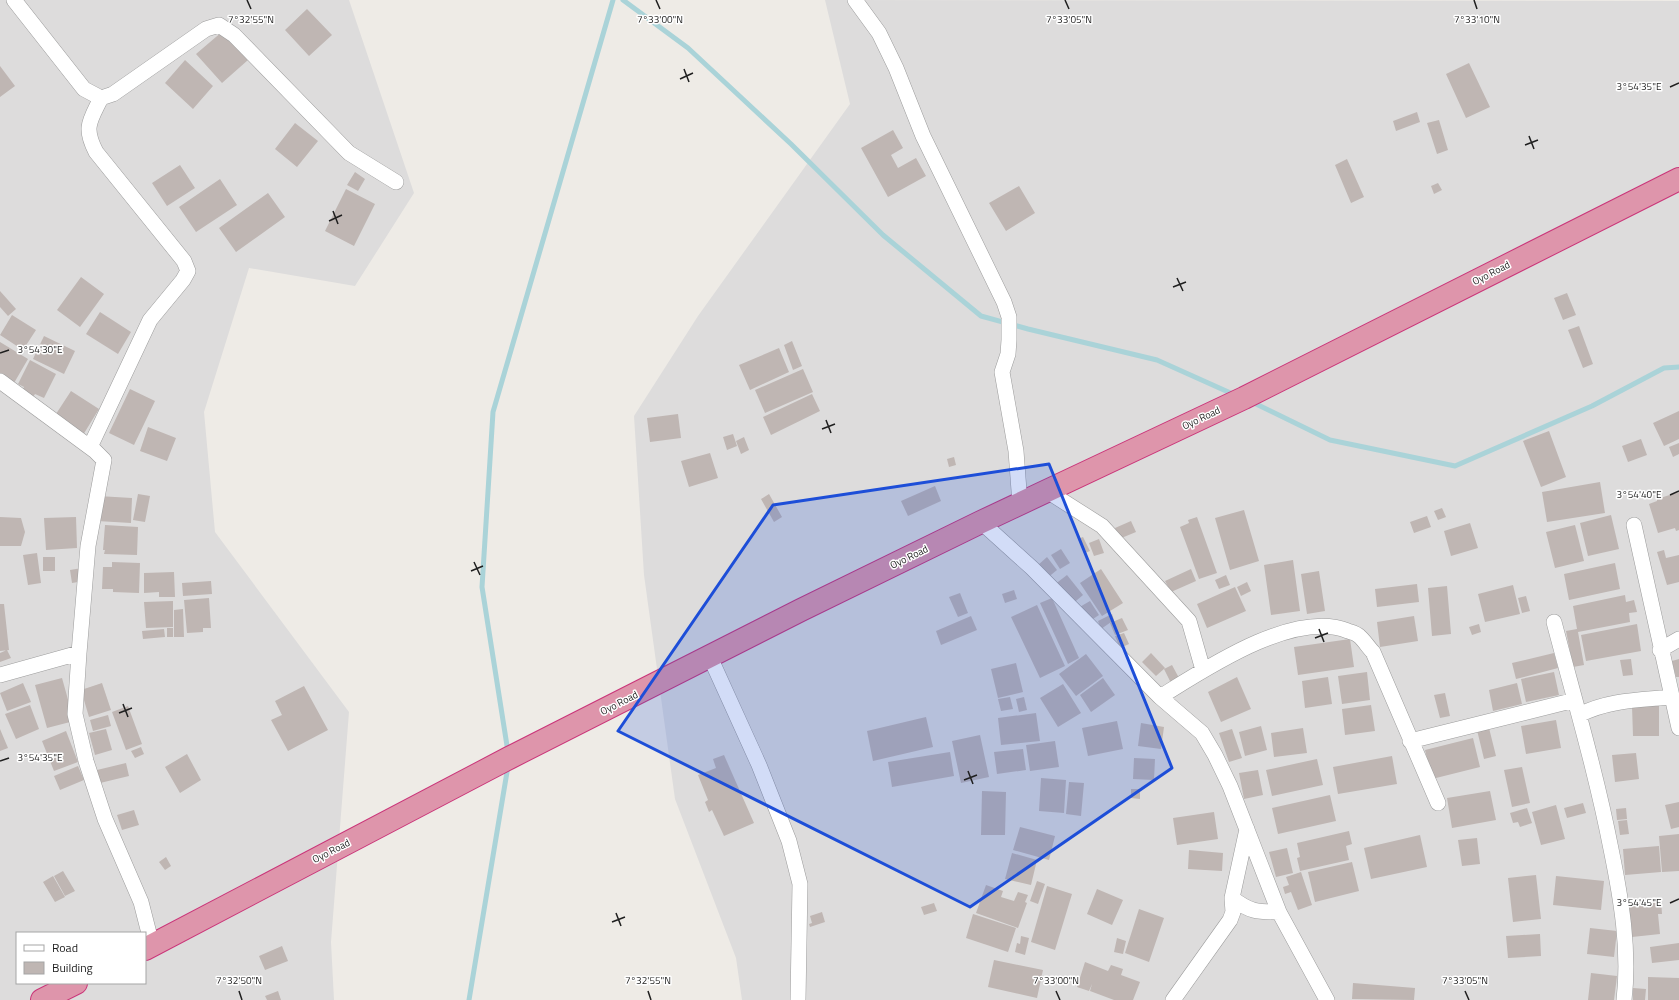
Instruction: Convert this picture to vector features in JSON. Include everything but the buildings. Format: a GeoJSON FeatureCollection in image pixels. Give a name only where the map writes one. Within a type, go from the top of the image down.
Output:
{"type":"FeatureCollection","features":[{"type":"Feature","properties":{"kind":"highway","name":"Oyo Road"},"geometry":{"type":"LineString","coordinates":[[149,947],[328,852],[801,610],[981,522],[1244,398],[1679,179]]}},
{"type":"Feature","properties":{"kind":"highway"},"geometry":{"type":"LineString","coordinates":[[42,1000],[74,984]]}},
{"type":"Feature","properties":{"kind":"street"},"geometry":{"type":"LineString","coordinates":[[14,0],[84,89],[101,98],[113,94],[206,29],[219,25],[234,35],[349,153],[396,182]]}},
{"type":"Feature","properties":{"kind":"street"},"geometry":{"type":"LineString","coordinates":[[855,0],[879,33],[896,68],[923,136],[1004,302],[1009,317],[1008,354],[1002,372],[1016,451],[1020,504]]}},
{"type":"Feature","properties":{"kind":"street"},"geometry":{"type":"LineString","coordinates":[[90,447],[150,320],[183,280],[188,271],[184,261],[96,152],[89,138],[88,126],[101,98]]}},
{"type":"Feature","properties":{"kind":"street"},"geometry":{"type":"LineString","coordinates":[[0,381],[90,447],[104,460],[88,546],[75,714],[86,761],[105,819],[141,902],[149,947]]}},
{"type":"Feature","properties":{"kind":"street"},"geometry":{"type":"LineString","coordinates":[[1047,491],[1102,526],[1189,621],[1203,670]]}},
{"type":"Feature","properties":{"kind":"street"},"geometry":{"type":"LineString","coordinates":[[981,522],[1032,568],[1160,697],[1202,733],[1218,761],[1279,912],[1327,1000]]}},
{"type":"Feature","properties":{"kind":"street"},"geometry":{"type":"LineString","coordinates":[[1634,525],[1660,650],[1679,728]]}},
{"type":"Feature","properties":{"kind":"street"},"geometry":{"type":"LineString","coordinates":[[1554,622],[1600,795],[1615,871],[1624,928],[1624,1000]]}},
{"type":"Feature","properties":{"kind":"street"},"geometry":{"type":"LineString","coordinates":[[1160,697],[1203,670],[1252,644],[1291,631],[1314,627],[1337,626],[1358,635],[1373,652],[1410,741],[1438,802]]}},
{"type":"Feature","properties":{"kind":"street"},"geometry":{"type":"LineString","coordinates":[[1660,650],[1679,639]]}},
{"type":"Feature","properties":{"kind":"street"},"geometry":{"type":"LineString","coordinates":[[0,675],[79,653]]}},
{"type":"Feature","properties":{"kind":"street"},"geometry":{"type":"LineString","coordinates":[[710,657],[759,765],[790,841],[800,884],[800,963],[798,1000]]}},
{"type":"Feature","properties":{"kind":"street"},"geometry":{"type":"LineString","coordinates":[[1579,715],[1592,708],[1614,703],[1671,697]]}},
{"type":"Feature","properties":{"kind":"street"},"geometry":{"type":"LineString","coordinates":[[1410,741],[1574,700]]}},
{"type":"Feature","properties":{"kind":"street"},"geometry":{"type":"LineString","coordinates":[[1173,1000],[1230,920],[1232,912],[1232,898],[1247,830]]}},
{"type":"Feature","properties":{"kind":"street"},"geometry":{"type":"LineString","coordinates":[[1232,898],[1247,909],[1256,912],[1279,912]]}},
{"type":"Feature","properties":{"kind":"highlighted area"},"geometry":{"type":"Polygon","coordinates":[[[1049,464],[1172,768],[970,907],[618,731],[773,505],[1049,464]]]}},
{"type":"Feature","properties":{"kind":"shaded area"},"geometry":{"type":"Polygon","coordinates":[[[0,0],[349,0],[414,193],[355,286],[249,268],[204,412],[215,532],[349,712],[331,942],[334,1000],[0,1000],[0,0]]]}},
{"type":"Feature","properties":{"kind":"shaded area"},"geometry":{"type":"Polygon","coordinates":[[[825,0],[1679,1],[1679,1000],[742,1000],[736,958],[675,799],[644,575],[634,416],[698,316],[850,104],[825,0]]]}},
{"type":"Feature","properties":{"kind":"waterway"},"geometry":{"type":"LineString","coordinates":[[508,752],[482,587],[493,412],[613,0]]}},
{"type":"Feature","properties":{"kind":"waterway"},"geometry":{"type":"LineString","coordinates":[[623,0],[688,48],[791,144],[883,235],[981,316],[1028,329],[1157,360],[1235,395]]}},
{"type":"Feature","properties":{"kind":"waterway"},"geometry":{"type":"LineString","coordinates":[[1252,402],[1330,440],[1455,466],[1592,406],[1664,368],[1679,367]]}},
{"type":"Feature","properties":{"kind":"waterway"},"geometry":{"type":"LineString","coordinates":[[469,1000],[508,766]]}}]}
